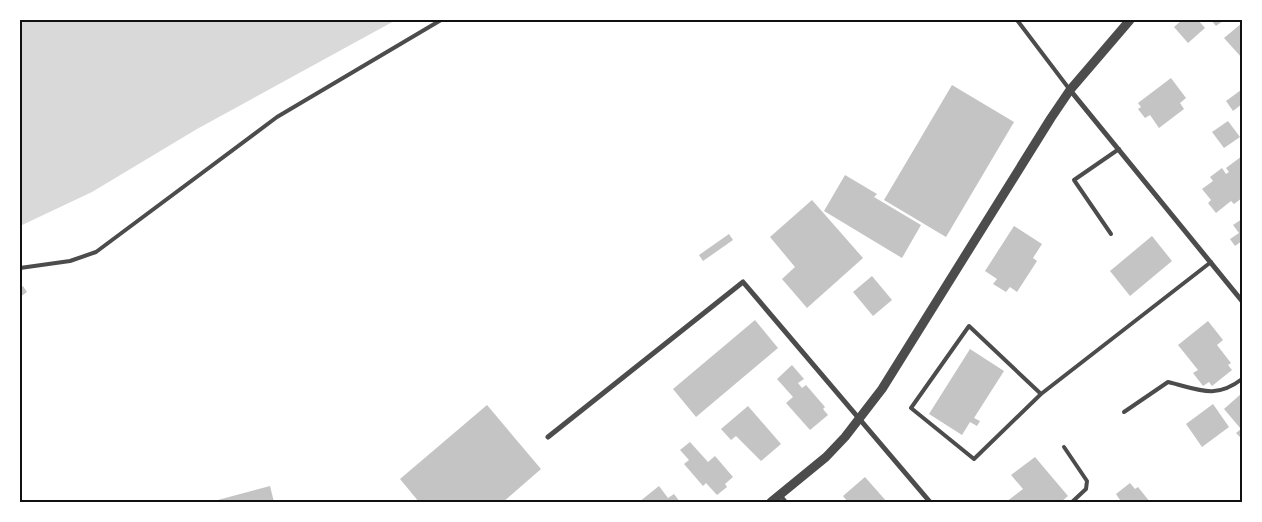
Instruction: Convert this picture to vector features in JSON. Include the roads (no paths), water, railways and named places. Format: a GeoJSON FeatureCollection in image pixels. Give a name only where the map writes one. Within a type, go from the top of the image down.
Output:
{"type":"FeatureCollection","features":[{"type":"Feature","properties":{"kind":"street"},"geometry":{"type":"LineString","coordinates":[[771,502],[783,498],[826,457],[861,418],[882,389],[1032,147],[1070,90],[1130,20]]}},
{"type":"Feature","properties":{"kind":"street"},"geometry":{"type":"LineString","coordinates":[[1070,90],[1242,301]]}},
{"type":"Feature","properties":{"kind":"street"},"geometry":{"type":"LineString","coordinates":[[548,437],[743,282],[861,418],[930,502]]}},
{"type":"Feature","properties":{"kind":"lane"},"geometry":{"type":"LineString","coordinates":[[20,268],[70,261],[96,252],[277,117],[441,20]]}},
{"type":"Feature","properties":{"kind":"lane"},"geometry":{"type":"LineString","coordinates":[[1017,20],[1070,90]]}},
{"type":"Feature","properties":{"kind":"lane"},"geometry":{"type":"LineString","coordinates":[[1111,234],[1074,180],[1118,149]]}},
{"type":"Feature","properties":{"kind":"lane"},"geometry":{"type":"LineString","coordinates":[[1041,394],[969,326],[911,408],[974,459],[1041,394],[1211,262]]}},
{"type":"Feature","properties":{"kind":"lane"},"geometry":{"type":"LineString","coordinates":[[1124,412],[1168,382],[1214,393],[1230,388],[1242,379]]}},
{"type":"Feature","properties":{"kind":"lane"},"geometry":{"type":"LineString","coordinates":[[1064,447],[1087,481],[1086,489],[1072,502]]}}]}
